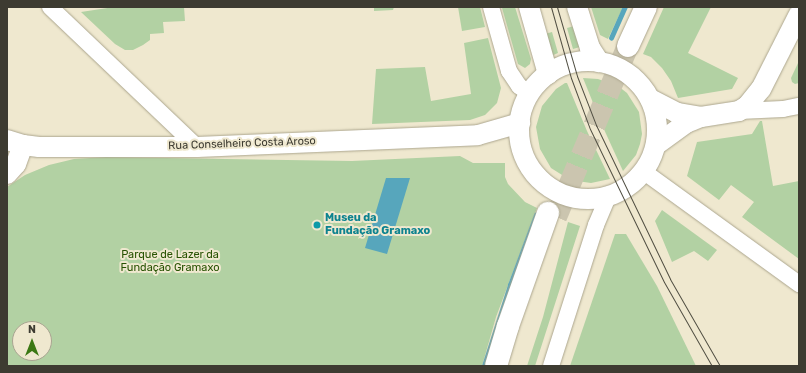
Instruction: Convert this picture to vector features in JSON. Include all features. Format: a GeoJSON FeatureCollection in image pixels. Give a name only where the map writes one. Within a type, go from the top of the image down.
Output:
{"type":"FeatureCollection","features":[{"type":"Feature","properties":{"kind":"highway"},"geometry":{"type":"LineString","coordinates":[[636,7],[623,44],[646,7]]}},
{"type":"Feature","properties":{"kind":"highway"},"geometry":{"type":"LineString","coordinates":[[496,366],[508,326],[552,215],[506,366]]}},
{"type":"Feature","properties":{"kind":"main road"},"geometry":{"type":"LineString","coordinates":[[529,7],[548,74]]}},
{"type":"Feature","properties":{"kind":"main road"},"geometry":{"type":"LineString","coordinates":[[577,7],[590,48],[599,62]]}},
{"type":"Feature","properties":{"kind":"main road"},"geometry":{"type":"LineString","coordinates":[[656,145],[686,123],[701,117],[739,110],[752,102],[761,90],[799,14]]}},
{"type":"Feature","properties":{"kind":"main road"},"geometry":{"type":"LineString","coordinates":[[599,62],[618,67],[635,79],[654,106],[658,125],[656,145],[650,162],[644,172],[632,183],[608,196],[597,199],[578,198],[555,191],[536,176],[521,145],[520,123],[523,108],[530,94],[539,82],[548,74],[573,63],[599,62]]}},
{"type":"Feature","properties":{"kind":"main road"},"geometry":{"type":"LineString","coordinates":[[650,99],[677,112],[701,117]]}},
{"type":"Feature","properties":{"kind":"main road","name":"Rua Conselheiro Costa Aroso"},"geometry":{"type":"LineString","coordinates":[[15,142],[55,147],[197,147],[478,135],[520,123]]}},
{"type":"Feature","properties":{"kind":"main road","name":"Rua Conselheiro Costa Aroso"},"geometry":{"type":"LineString","coordinates":[[478,135],[521,145]]}},
{"type":"Feature","properties":{"kind":"main road"},"geometry":{"type":"LineString","coordinates":[[7,174],[16,164],[15,142]]}},
{"type":"Feature","properties":{"kind":"street"},"geometry":{"type":"LineString","coordinates":[[50,7],[197,147]]}},
{"type":"Feature","properties":{"kind":"street"},"geometry":{"type":"LineString","coordinates":[[491,7],[509,71],[519,86],[530,94]]}},
{"type":"Feature","properties":{"kind":"street"},"geometry":{"type":"LineString","coordinates":[[739,110],[783,109],[799,106]]}},
{"type":"Feature","properties":{"kind":"street"},"geometry":{"type":"LineString","coordinates":[[644,172],[799,284]]}},
{"type":"Feature","properties":{"kind":"street"},"geometry":{"type":"LineString","coordinates":[[551,366],[596,226],[608,196]]}},
{"type":"Feature","properties":{"kind":"green space"},"geometry":{"type":"Polygon","coordinates":[[[114,7],[184,7],[185,21],[163,22],[164,33],[150,34],[150,40],[143,45],[133,50],[125,50],[115,44],[81,12],[114,7]]]}},
{"type":"Feature","properties":{"kind":"green space"},"geometry":{"type":"Polygon","coordinates":[[[374,7],[394,7],[393,10],[374,11],[374,7]]]}},
{"type":"Feature","properties":{"kind":"green space"},"geometry":{"type":"Polygon","coordinates":[[[458,7],[480,7],[485,27],[462,31],[458,7]]]}},
{"type":"Feature","properties":{"kind":"green space"},"geometry":{"type":"Polygon","coordinates":[[[515,7],[531,59],[530,64],[525,68],[518,64],[502,8],[515,7]]]}},
{"type":"Feature","properties":{"kind":"green space"},"geometry":{"type":"Polygon","coordinates":[[[591,7],[623,7],[608,39],[600,35],[591,7]]]}},
{"type":"Feature","properties":{"kind":"green space"},"geometry":{"type":"Polygon","coordinates":[[[664,7],[711,7],[688,53],[738,78],[732,89],[678,98],[671,81],[662,68],[651,57],[643,54],[664,7]]]}},
{"type":"Feature","properties":{"kind":"green space"},"geometry":{"type":"Polygon","coordinates":[[[574,26],[580,47],[573,49],[567,28],[574,26]]]}},
{"type":"Feature","properties":{"kind":"green space"},"geometry":{"type":"Polygon","coordinates":[[[552,32],[558,53],[551,56],[545,34],[552,32]]]}},
{"type":"Feature","properties":{"kind":"green space"},"geometry":{"type":"Polygon","coordinates":[[[488,38],[501,88],[497,103],[485,115],[470,120],[372,124],[376,69],[425,67],[431,101],[471,94],[464,43],[488,38]]]}},
{"type":"Feature","properties":{"kind":"green space"},"geometry":{"type":"Polygon","coordinates":[[[799,61],[799,83],[795,84],[792,82],[791,78],[799,61]]]}},
{"type":"Feature","properties":{"kind":"green space"},"geometry":{"type":"Polygon","coordinates":[[[583,78],[598,79],[618,86],[627,93],[639,112],[642,134],[640,144],[636,155],[623,171],[602,125],[583,78]]]}},
{"type":"Feature","properties":{"kind":"green space"},"geometry":{"type":"Polygon","coordinates":[[[567,83],[587,131],[610,179],[591,183],[570,180],[551,168],[540,149],[536,127],[542,106],[556,89],[567,83]]]}},
{"type":"Feature","properties":{"kind":"green space"},"geometry":{"type":"Polygon","coordinates":[[[760,121],[762,121],[773,186],[799,181],[799,259],[742,217],[754,202],[731,185],[719,200],[687,176],[697,142],[752,134],[760,121]]]}},
{"type":"Feature","properties":{"kind":"green space","name":"Parque de Lazer da Fundação Gramaxo"},"geometry":{"type":"Polygon","coordinates":[[[460,156],[473,163],[505,163],[505,177],[508,184],[525,202],[537,208],[496,317],[482,366],[7,366],[7,187],[25,175],[49,165],[74,159],[106,157],[352,161],[460,156]]]}},
{"type":"Feature","properties":{"kind":"green space"},"geometry":{"type":"Polygon","coordinates":[[[662,210],[717,250],[708,261],[694,251],[672,262],[655,221],[662,210]]]}},
{"type":"Feature","properties":{"kind":"green space"},"geometry":{"type":"Polygon","coordinates":[[[568,222],[580,226],[535,366],[527,366],[543,317],[568,222]]]}},
{"type":"Feature","properties":{"kind":"green space"},"geometry":{"type":"Polygon","coordinates":[[[615,234],[626,234],[657,286],[696,366],[570,366],[615,234]]]}},
{"type":"Feature","properties":{"kind":"water"},"geometry":{"type":"Polygon","coordinates":[[[386,178],[410,178],[387,254],[365,248],[386,178]]]}},
{"type":"Feature","properties":{"kind":"waterway"},"geometry":{"type":"LineString","coordinates":[[611,38],[625,7]]}},
{"type":"Feature","properties":{"kind":"waterway"},"geometry":{"type":"LineString","coordinates":[[484,366],[510,285],[536,215]]}},
{"type":"Feature","properties":{"kind":"tunnel"},"geometry":{"type":"LineString","coordinates":[[556,217],[628,46]]}},
{"type":"Feature","properties":{"kind":"tram line"},"geometry":{"type":"LineString","coordinates":[[551,7],[571,78],[590,129],[664,282],[712,366]]}},
{"type":"Feature","properties":{"kind":"tram line"},"geometry":{"type":"LineString","coordinates":[[557,7],[577,76],[596,125],[670,279],[720,366]]}},
{"type":"Feature","properties":{"kind":"place","name":"Museu da Fundação Gramaxo"},"geometry":{"type":"Point","coordinates":[317,225]}}]}
